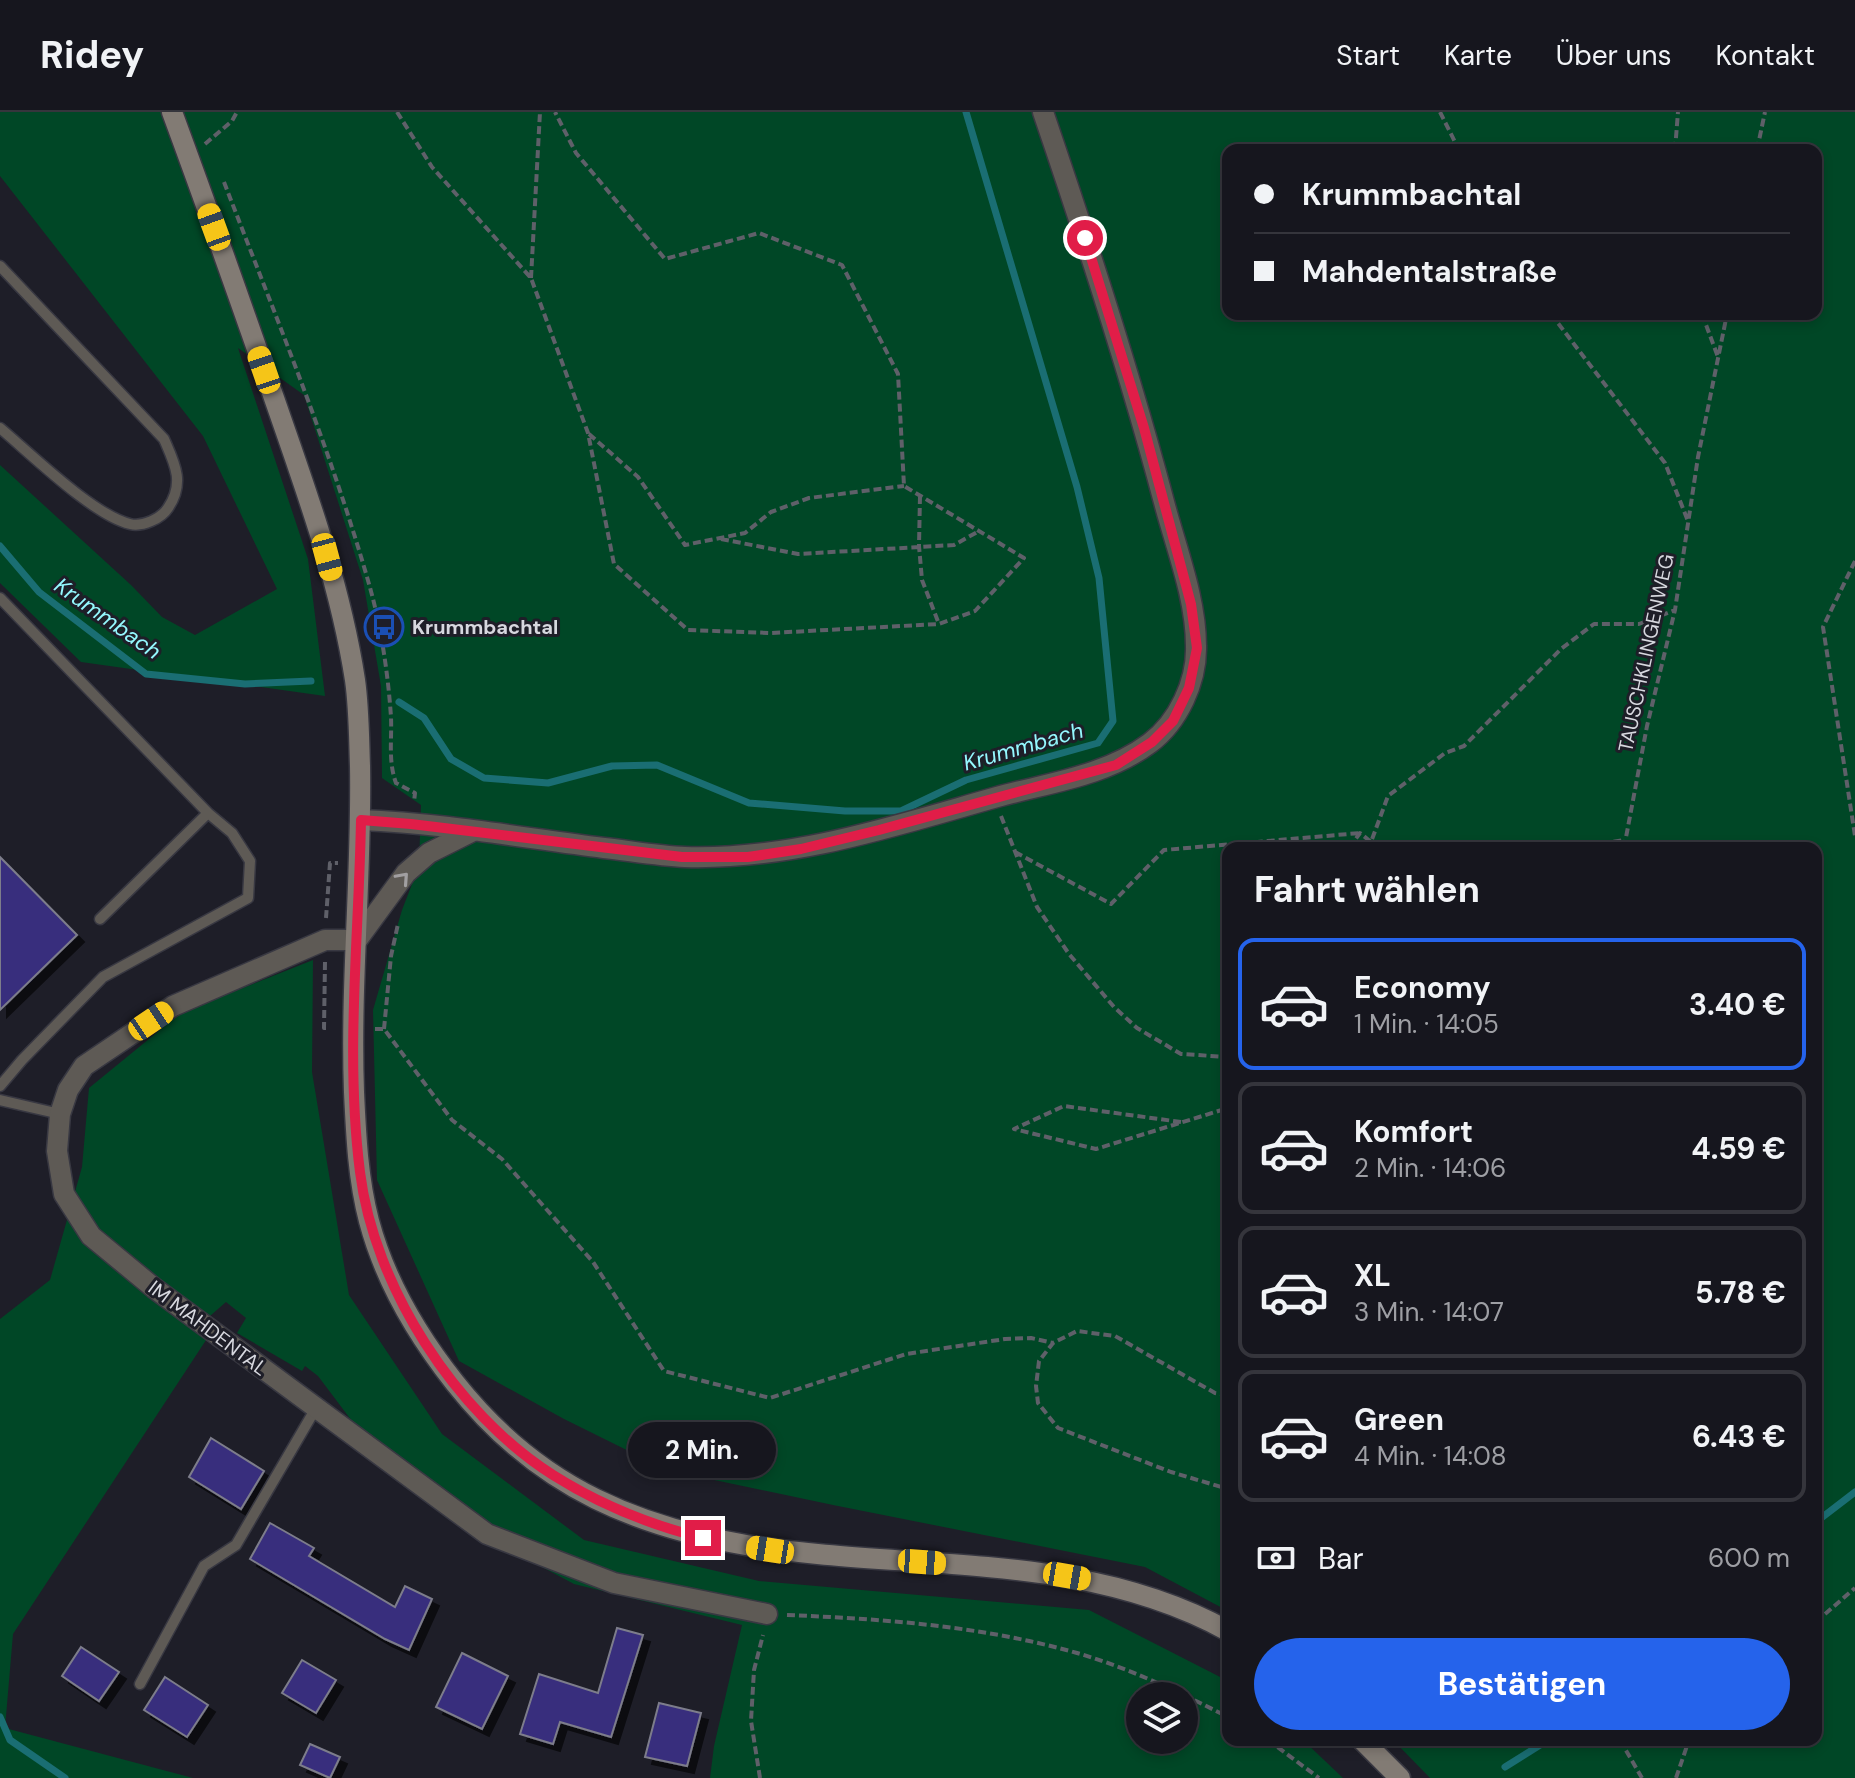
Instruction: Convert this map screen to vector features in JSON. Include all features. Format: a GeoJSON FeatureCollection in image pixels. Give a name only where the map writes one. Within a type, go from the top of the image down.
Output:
{"type":"FeatureCollection","features":[{"type":"Feature","properties":{"kind":"main road"},"geometry":{"type":"LineString","coordinates":[[172,112],[296,462],[337,596],[355,684],[361,820],[354,1029],[360,1174],[369,1220],[392,1284],[431,1353],[470,1401],[511,1443],[550,1473],[592,1498],[631,1515],[680,1532],[726,1543],[814,1555],[1042,1571],[1139,1592],[1222,1628]]}},
{"type":"Feature","properties":{"kind":"main road"},"geometry":{"type":"LineString","coordinates":[[1368,1746],[1400,1778]]}},
{"type":"Feature","properties":{"kind":"street"},"geometry":{"type":"LineString","coordinates":[[361,820],[682,857],[748,857],[801,849],[1116,765],[1152,742],[1173,721],[1189,688],[1197,648],[1191,604],[1144,428],[1043,112]]}},
{"type":"Feature","properties":{"kind":"street"},"geometry":{"type":"LineString","coordinates":[[357,940],[406,873],[429,853],[473,831]]}},
{"type":"Feature","properties":{"kind":"street","name":"IM MAHDENTAL"},"geometry":{"type":"LineString","coordinates":[[357,940],[325,940],[173,1006],[84,1066],[68,1090],[60,1114],[57,1151],[64,1194],[91,1236],[154,1288],[487,1534],[614,1583],[767,1614]]}},
{"type":"Feature","properties":{"kind":"lane"},"geometry":{"type":"LineString","coordinates":[[0,266],[164,439],[179,471],[176,494],[166,512],[147,523],[132,524],[101,512],[0,428]]}},
{"type":"Feature","properties":{"kind":"lane"},"geometry":{"type":"LineString","coordinates":[[0,598],[208,813],[232,833],[250,861],[248,898],[103,977],[0,1086]]}},
{"type":"Feature","properties":{"kind":"lane"},"geometry":{"type":"LineString","coordinates":[[100,919],[208,813]]}},
{"type":"Feature","properties":{"kind":"lane"},"geometry":{"type":"LineString","coordinates":[[0,1100],[60,1114]]}},
{"type":"Feature","properties":{"kind":"lane"},"geometry":{"type":"LineString","coordinates":[[140,1684],[204,1566],[236,1545],[316,1408]]}},
{"type":"Feature","properties":{"kind":"path"},"geometry":{"type":"LineString","coordinates":[[209,142],[232,121],[237,112]]}},
{"type":"Feature","properties":{"kind":"path"},"geometry":{"type":"LineString","coordinates":[[397,112],[432,167],[531,278],[588,433],[614,564],[688,630],[771,633],[939,624],[975,611],[1024,558],[904,486],[809,498],[771,512],[745,533],[685,545],[638,477],[588,433]]}},
{"type":"Feature","properties":{"kind":"path"},"geometry":{"type":"LineString","coordinates":[[531,278],[540,112]]}},
{"type":"Feature","properties":{"kind":"path"},"geometry":{"type":"LineString","coordinates":[[555,112],[576,153],[665,259],[759,233],[842,265],[898,374],[904,486]]}},
{"type":"Feature","properties":{"kind":"path"},"geometry":{"type":"LineString","coordinates":[[1440,112],[1456,144]]}},
{"type":"Feature","properties":{"kind":"path"},"geometry":{"type":"LineString","coordinates":[[1675,144],[1678,112]]}},
{"type":"Feature","properties":{"kind":"path"},"geometry":{"type":"LineString","coordinates":[[1758,144],[1765,112]]}},
{"type":"Feature","properties":{"kind":"path"},"geometry":{"type":"LineString","coordinates":[[219,170],[316,421],[370,586],[388,687],[391,768],[396,783],[415,793],[411,824]]}},
{"type":"Feature","properties":{"kind":"path","name":"TAUSCHKLINGENWEG"},"geometry":{"type":"LineString","coordinates":[[1556,320],[1665,463],[1688,523],[1675,610],[1624,840]]}},
{"type":"Feature","properties":{"kind":"path"},"geometry":{"type":"LineString","coordinates":[[1704,320],[1719,359]]}},
{"type":"Feature","properties":{"kind":"path"},"geometry":{"type":"LineString","coordinates":[[1688,523],[1726,320]]}},
{"type":"Feature","properties":{"kind":"path"},"geometry":{"type":"LineString","coordinates":[[920,496],[922,580],[939,624]]}},
{"type":"Feature","properties":{"kind":"path"},"geometry":{"type":"LineString","coordinates":[[719,538],[798,554],[954,545],[979,531]]}},
{"type":"Feature","properties":{"kind":"path"},"geometry":{"type":"LineString","coordinates":[[1855,561],[1823,627],[1855,836]]}},
{"type":"Feature","properties":{"kind":"path"},"geometry":{"type":"LineString","coordinates":[[1372,842],[1388,796],[1445,753],[1464,746],[1561,649],[1594,624],[1639,624],[1675,610]]}},
{"type":"Feature","properties":{"kind":"path"},"geometry":{"type":"LineString","coordinates":[[996,798],[1008,838],[1037,907],[1069,954],[1114,1007],[1137,1028],[1181,1054],[1222,1057]]}},
{"type":"Feature","properties":{"kind":"path"},"geometry":{"type":"LineString","coordinates":[[1360,833],[1368,842]]}},
{"type":"Feature","properties":{"kind":"path"},"geometry":{"type":"LineString","coordinates":[[1256,842],[1360,833]]}},
{"type":"Feature","properties":{"kind":"path"},"geometry":{"type":"LineString","coordinates":[[1353,842],[1360,833]]}},
{"type":"Feature","properties":{"kind":"path"},"geometry":{"type":"LineString","coordinates":[[1612,842],[1624,840]]}},
{"type":"Feature","properties":{"kind":"path"},"geometry":{"type":"LineString","coordinates":[[1015,852],[1111,904],[1164,850],[1222,845]]}},
{"type":"Feature","properties":{"kind":"path"},"geometry":{"type":"LineString","coordinates":[[330,863],[360,863]]}},
{"type":"Feature","properties":{"kind":"path"},"geometry":{"type":"LineString","coordinates":[[400,917],[391,956],[384,1029],[452,1120],[502,1159],[593,1262],[664,1371],[770,1398],[906,1354],[1005,1339],[1031,1338],[1053,1343]]}},
{"type":"Feature","properties":{"kind":"path"},"geometry":{"type":"LineString","coordinates":[[354,1029],[384,1029]]}},
{"type":"Feature","properties":{"kind":"path"},"geometry":{"type":"LineString","coordinates":[[1181,1122],[1064,1106],[1014,1129],[1096,1149],[1222,1110]]}},
{"type":"Feature","properties":{"kind":"path"},"geometry":{"type":"LineString","coordinates":[[1222,1394],[1115,1336],[1077,1331],[1053,1343],[1039,1361],[1036,1386],[1038,1403],[1058,1428],[1171,1472],[1222,1487]]}},
{"type":"Feature","properties":{"kind":"path"},"geometry":{"type":"LineString","coordinates":[[1822,1617],[1855,1588]]}},
{"type":"Feature","properties":{"kind":"path"},"geometry":{"type":"LineString","coordinates":[[760,1778],[751,1721],[754,1670],[767,1614],[923,1623],[1021,1640],[1078,1653],[1149,1679],[1222,1714]]}},
{"type":"Feature","properties":{"kind":"path"},"geometry":{"type":"LineString","coordinates":[[1277,1746],[1319,1778]]}},
{"type":"Feature","properties":{"kind":"path"},"geometry":{"type":"LineString","coordinates":[[1623,1746],[1639,1777]]}},
{"type":"Feature","properties":{"kind":"path"},"geometry":{"type":"LineString","coordinates":[[1676,1778],[1687,1746]]}},
{"type":"Feature","properties":{"kind":"green space"},"geometry":{"type":"Polygon","coordinates":[[[0,112],[1855,112],[1855,1778],[1430,1778],[1399,1746],[1822,1746],[1822,842],[1222,842],[1222,1608],[1145,1567],[667,1470],[564,1419],[459,1361],[377,1180],[373,1010],[402,910],[419,866],[421,805],[382,778],[381,686],[363,580],[304,395],[238,348],[308,559],[325,696],[81,662],[0,583],[0,465],[162,617],[195,635],[277,589],[203,436],[0,176],[0,112]]]}},
{"type":"Feature","properties":{"kind":"green space"},"geometry":{"type":"Polygon","coordinates":[[[313,960],[312,1072],[349,1295],[442,1434],[584,1540],[759,1581],[1089,1610],[1222,1678],[1222,1746],[1309,1746],[1343,1778],[710,1778],[714,1746],[742,1625],[574,1584],[465,1526],[376,1453],[318,1376],[305,1366],[302,1371],[237,1333],[246,1318],[226,1302],[202,1323],[212,1331],[13,1634],[5,1728],[193,1778],[0,1778],[0,1319],[50,1280],[82,1167],[89,1088],[182,1012],[313,960]]]}},
{"type":"Feature","properties":{"kind":"building"},"geometry":{"type":"Polygon","coordinates":[[[0,857],[77,935],[0,1010],[0,857]]]}},
{"type":"Feature","properties":{"kind":"building"},"geometry":{"type":"Polygon","coordinates":[[[211,1438],[264,1471],[241,1509],[189,1477],[211,1438]]]}},
{"type":"Feature","properties":{"kind":"building"},"geometry":{"type":"Polygon","coordinates":[[[270,1523],[314,1548],[309,1556],[395,1607],[405,1586],[432,1599],[409,1650],[250,1559],[270,1523]]]}},
{"type":"Feature","properties":{"kind":"building"},"geometry":{"type":"Polygon","coordinates":[[[617,1628],[643,1635],[611,1737],[560,1722],[553,1744],[520,1734],[539,1674],[598,1693],[617,1628]]]}},
{"type":"Feature","properties":{"kind":"building"},"geometry":{"type":"Polygon","coordinates":[[[81,1647],[119,1672],[99,1701],[62,1676],[81,1647]]]}},
{"type":"Feature","properties":{"kind":"building"},"geometry":{"type":"Polygon","coordinates":[[[462,1653],[508,1676],[482,1729],[436,1707],[462,1653]]]}},
{"type":"Feature","properties":{"kind":"building"},"geometry":{"type":"Polygon","coordinates":[[[302,1660],[336,1680],[316,1713],[282,1693],[302,1660]]]}},
{"type":"Feature","properties":{"kind":"building"},"geometry":{"type":"Polygon","coordinates":[[[165,1677],[208,1705],[187,1737],[144,1710],[165,1677]]]}},
{"type":"Feature","properties":{"kind":"building"},"geometry":{"type":"Polygon","coordinates":[[[659,1703],[701,1713],[687,1766],[645,1757],[659,1703]]]}},
{"type":"Feature","properties":{"kind":"building"},"geometry":{"type":"Polygon","coordinates":[[[310,1744],[340,1757],[330,1778],[300,1765],[310,1744]]]}},
{"type":"Feature","properties":{"kind":"waterway","name":"Krummbach"},"geometry":{"type":"LineString","coordinates":[[399,702],[424,718],[451,759],[484,778],[548,783],[612,766],[657,765],[749,803],[845,811],[901,811],[966,780],[1098,743],[1113,721],[1099,578],[1077,487],[966,112]]}},
{"type":"Feature","properties":{"kind":"waterway","name":"Krummbach"},"geometry":{"type":"LineString","coordinates":[[0,546],[39,592],[146,674],[245,684],[311,681]]}},
{"type":"Feature","properties":{"kind":"waterway"},"geometry":{"type":"LineString","coordinates":[[1822,1517],[1855,1492]]}},
{"type":"Feature","properties":{"kind":"waterway"},"geometry":{"type":"LineString","coordinates":[[0,1717],[10,1740],[65,1778]]}},
{"type":"Feature","properties":{"kind":"waterway"},"geometry":{"type":"LineString","coordinates":[[1505,1767],[1538,1746]]}},
{"type":"Feature","properties":{"kind":"place","name":"Krummbachtal"},"geometry":{"type":"Point","coordinates":[384,627]}},
{"type":"Feature","properties":{"kind":"route"},"geometry":{"type":"LineString","coordinates":[[703,1538],[631,1515],[592,1498],[550,1473],[511,1443],[470,1401],[431,1353],[392,1284],[369,1220],[357,1139],[353,1061],[361,820],[682,857],[748,857],[801,849],[879,830],[1116,765],[1152,742],[1173,721],[1189,688],[1197,648],[1191,604],[1144,428],[1085,238]]}}]}
